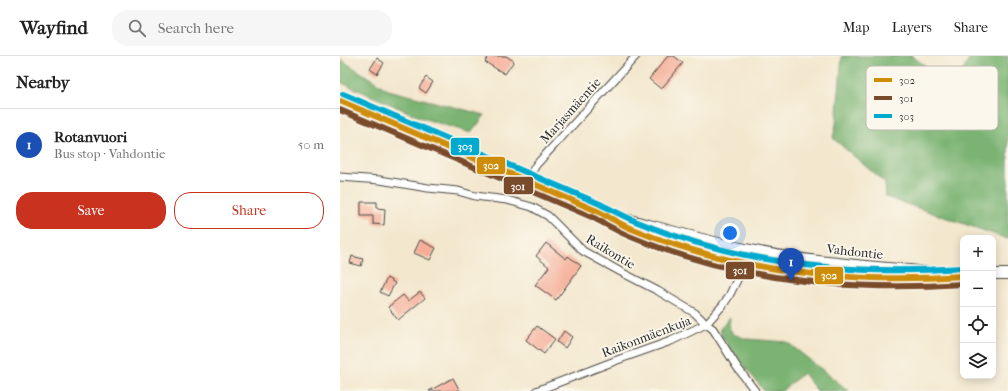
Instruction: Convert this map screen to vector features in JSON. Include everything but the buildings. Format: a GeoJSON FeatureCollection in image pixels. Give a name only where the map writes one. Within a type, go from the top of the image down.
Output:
{"type":"FeatureCollection","features":[{"type":"Feature","properties":{"kind":"main road"},"geometry":{"type":"LineString","coordinates":[[340,101],[597,212]]}},
{"type":"Feature","properties":{"kind":"main road","name":"Vahdontie"},"geometry":{"type":"LineString","coordinates":[[597,212],[745,249],[794,258],[960,275]]}},
{"type":"Feature","properties":{"kind":"main road","name":"Vahdontie"},"geometry":{"type":"LineString","coordinates":[[597,212],[631,228],[673,244],[742,262],[794,272],[864,278],[915,279],[960,275]]}},
{"type":"Feature","properties":{"kind":"main road"},"geometry":{"type":"LineString","coordinates":[[996,274],[1008,274]]}},
{"type":"Feature","properties":{"kind":"street","name":"Marjasmäentie"},"geometry":{"type":"LineString","coordinates":[[526,182],[536,165],[636,56]]}},
{"type":"Feature","properties":{"kind":"street","name":"Raikontie"},"geometry":{"type":"LineString","coordinates":[[340,177],[380,180],[428,188],[458,191],[475,196],[506,200],[532,207],[548,216],[583,251],[658,291],[695,314],[713,329],[737,367],[755,391]]}},
{"type":"Feature","properties":{"kind":"street","name":"Raikonmäenkuja"},"geometry":{"type":"LineString","coordinates":[[536,391],[672,341],[706,324],[729,296],[738,278],[745,249]]}},
{"type":"Feature","properties":{"kind":"green space"},"geometry":{"type":"Polygon","coordinates":[[[842,56],[912,56],[926,66],[866,66],[866,130],[998,130],[998,66],[966,66],[971,56],[1008,56],[1008,239],[886,197],[885,183],[833,138],[836,124],[842,56]]]}},
{"type":"Feature","properties":{"kind":"green space"},"geometry":{"type":"Polygon","coordinates":[[[340,59],[388,90],[485,115],[471,133],[422,118],[340,82],[340,59]]]}},
{"type":"Feature","properties":{"kind":"green space"},"geometry":{"type":"Polygon","coordinates":[[[730,317],[729,327],[733,334],[747,339],[787,342],[849,391],[817,391],[803,373],[782,391],[764,391],[722,337],[720,329],[730,317]]]}},
{"type":"Feature","properties":{"kind":"transit line","name":"303"},"geometry":{"type":"LineString","coordinates":[[343,94],[600,204],[635,221],[674,236],[714,248],[796,264],[838,268],[879,270],[960,268]]}},
{"type":"Feature","properties":{"kind":"transit line","name":"302"},"geometry":{"type":"LineString","coordinates":[[340,101],[597,211],[632,229],[672,244],[712,256],[795,272],[837,276],[879,278],[960,276]]}},
{"type":"Feature","properties":{"kind":"transit line","name":"301"},"geometry":{"type":"LineString","coordinates":[[340,110],[594,218],[629,236],[669,251],[710,263],[751,273],[793,280],[835,284],[878,286],[960,284]]}},
{"type":"Feature","properties":{"kind":"place","name":"Rotanvuori"},"geometry":{"type":"Point","coordinates":[791,281]}}]}
